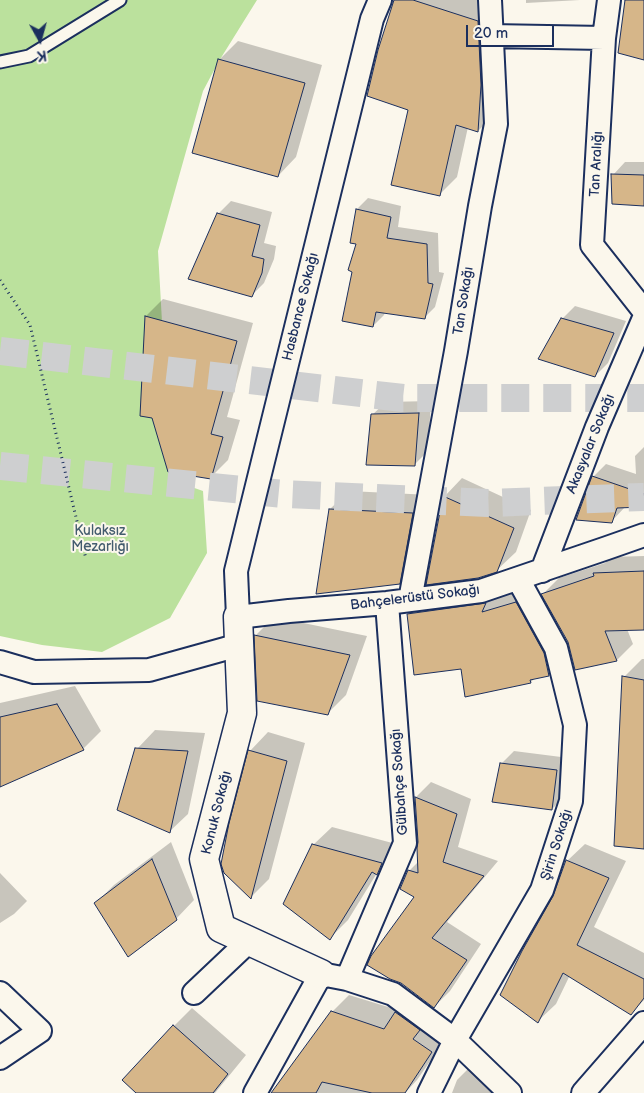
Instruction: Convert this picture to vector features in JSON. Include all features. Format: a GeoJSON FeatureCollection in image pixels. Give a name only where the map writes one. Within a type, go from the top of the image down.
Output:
{"type":"FeatureCollection","features":[{"type":"Feature","properties":{"kind":"street","name":"Hasbance Sokağı"},"geometry":{"type":"LineString","coordinates":[[238,617],[236,571],[372,19],[380,0]]}},
{"type":"Feature","properties":{"kind":"street","name":"Tan Sokağı"},"geometry":{"type":"LineString","coordinates":[[410,600],[496,124],[490,0]]}},
{"type":"Feature","properties":{"kind":"street","name":"Tan Aralığı"},"geometry":{"type":"LineString","coordinates":[[609,0],[604,38],[592,245],[644,311]]}},
{"type":"Feature","properties":{"kind":"street"},"geometry":{"type":"LineString","coordinates":[[491,36],[604,38]]}},
{"type":"Feature","properties":{"kind":"street","name":"Akasyalar Sokağı"},"geometry":{"type":"LineString","coordinates":[[542,571],[597,427],[644,318]]}},
{"type":"Feature","properties":{"kind":"street","name":"Bahçelerüstü Sokağı"},"geometry":{"type":"LineString","coordinates":[[238,617],[387,603],[481,591],[644,535]]}},
{"type":"Feature","properties":{"kind":"street","name":"Şirin Sokağı"},"geometry":{"type":"LineString","coordinates":[[429,1093],[455,1040],[542,890],[571,801],[575,725],[556,648],[518,579]]}},
{"type":"Feature","properties":{"kind":"street","name":"Gülbahçe Sokağı"},"geometry":{"type":"LineString","coordinates":[[347,979],[405,843],[387,603]]}},
{"type":"Feature","properties":{"kind":"street","name":"Konuk Sokağı"},"geometry":{"type":"LineString","coordinates":[[238,617],[242,713],[204,859],[221,928],[321,974]]}},
{"type":"Feature","properties":{"kind":"street"},"geometry":{"type":"LineString","coordinates":[[0,662],[34,672],[149,670],[239,645]]}},
{"type":"Feature","properties":{"kind":"street"},"geometry":{"type":"LineString","coordinates":[[194,993],[248,941]]}},
{"type":"Feature","properties":{"kind":"street"},"geometry":{"type":"LineString","coordinates":[[255,1093],[321,974],[347,979],[394,994],[455,1040],[510,1093]]}},
{"type":"Feature","properties":{"kind":"street"},"geometry":{"type":"LineString","coordinates":[[0,994],[40,1031],[0,1058]]}},
{"type":"Feature","properties":{"kind":"street"},"geometry":{"type":"LineString","coordinates":[[584,1093],[644,1023]]}},
{"type":"Feature","properties":{"kind":"lane"},"geometry":{"type":"LineString","coordinates":[[0,62],[29,56],[120,0]]}},
{"type":"Feature","properties":{"kind":"path"},"geometry":{"type":"LineString","coordinates":[[0,280],[30,325],[86,559]]}},
{"type":"Feature","properties":{"kind":"green space","name":"Kulaksız Mezarlığı"},"geometry":{"type":"Polygon","coordinates":[[[0,0],[257,0],[219,61],[203,91],[158,251],[166,392],[183,484],[203,491],[207,553],[170,618],[102,652],[42,645],[0,636],[0,0]]]}},
{"type":"Feature","properties":{"kind":"building"},"geometry":{"type":"Polygon","coordinates":[[[394,0],[413,0],[478,21],[481,85],[478,132],[456,125],[440,196],[391,185],[408,110],[367,96],[378,50],[394,0]]]}},
{"type":"Feature","properties":{"kind":"building"},"geometry":{"type":"Polygon","coordinates":[[[625,0],[644,0],[644,60],[618,53],[625,0]]]}},
{"type":"Feature","properties":{"kind":"building"},"geometry":{"type":"Polygon","coordinates":[[[218,59],[305,83],[278,177],[192,153],[218,59]]]}},
{"type":"Feature","properties":{"kind":"building"},"geometry":{"type":"Polygon","coordinates":[[[611,174],[644,175],[644,206],[612,204],[611,174]]]}},
{"type":"Feature","properties":{"kind":"building"},"geometry":{"type":"Polygon","coordinates":[[[356,209],[391,217],[387,238],[427,244],[428,283],[433,284],[425,319],[376,312],[373,327],[342,321],[352,272],[348,270],[356,244],[350,243],[356,209]]]}},
{"type":"Feature","properties":{"kind":"building"},"geometry":{"type":"Polygon","coordinates":[[[217,213],[260,225],[252,256],[264,259],[262,273],[252,297],[188,279],[217,213]]]}},
{"type":"Feature","properties":{"kind":"building"},"geometry":{"type":"Polygon","coordinates":[[[145,316],[237,341],[211,434],[223,437],[211,479],[168,472],[152,418],[140,416],[145,316]]]}},
{"type":"Feature","properties":{"kind":"building"},"geometry":{"type":"Polygon","coordinates":[[[561,318],[614,333],[595,377],[538,359],[561,318]]]}},
{"type":"Feature","properties":{"kind":"building"},"geometry":{"type":"Polygon","coordinates":[[[419,413],[415,466],[366,465],[371,414],[419,413]]]}},
{"type":"Feature","properties":{"kind":"building"},"geometry":{"type":"Polygon","coordinates":[[[592,476],[644,494],[644,507],[617,508],[612,523],[576,520],[592,476]]]}},
{"type":"Feature","properties":{"kind":"building"},"geometry":{"type":"Polygon","coordinates":[[[443,496],[514,528],[497,572],[478,578],[426,585],[443,496]]]}},
{"type":"Feature","properties":{"kind":"building"},"geometry":{"type":"Polygon","coordinates":[[[329,509],[413,513],[400,584],[316,594],[329,509]]]}},
{"type":"Feature","properties":{"kind":"building"},"geometry":{"type":"Polygon","coordinates":[[[644,571],[644,630],[605,631],[617,661],[575,670],[568,642],[541,594],[594,576],[593,573],[644,571]]]}},
{"type":"Feature","properties":{"kind":"building"},"geometry":{"type":"Polygon","coordinates":[[[516,602],[544,653],[549,676],[530,680],[531,683],[465,697],[461,669],[414,675],[407,614],[486,603],[482,612],[516,602]]]}},
{"type":"Feature","properties":{"kind":"building"},"geometry":{"type":"Polygon","coordinates":[[[254,635],[350,655],[328,715],[257,701],[254,635]]]}},
{"type":"Feature","properties":{"kind":"building"},"geometry":{"type":"Polygon","coordinates":[[[622,676],[644,680],[644,849],[614,846],[622,676]]]}},
{"type":"Feature","properties":{"kind":"building"},"geometry":{"type":"Polygon","coordinates":[[[57,704],[84,750],[0,787],[0,717],[57,704]]]}},
{"type":"Feature","properties":{"kind":"building"},"geometry":{"type":"Polygon","coordinates":[[[135,748],[188,751],[170,833],[117,810],[135,748]]]}},
{"type":"Feature","properties":{"kind":"building"},"geometry":{"type":"Polygon","coordinates":[[[248,750],[287,761],[251,899],[224,873],[221,864],[229,823],[248,750]]]}},
{"type":"Feature","properties":{"kind":"building"},"geometry":{"type":"Polygon","coordinates":[[[500,763],[557,770],[552,810],[492,802],[500,763]]]}},
{"type":"Feature","properties":{"kind":"building"},"geometry":{"type":"Polygon","coordinates":[[[415,797],[457,814],[443,862],[484,876],[432,938],[467,960],[434,1008],[401,983],[390,979],[367,965],[371,956],[414,897],[400,889],[408,870],[418,873],[415,797]]]}},
{"type":"Feature","properties":{"kind":"building"},"geometry":{"type":"Polygon","coordinates":[[[312,844],[382,863],[377,875],[372,872],[330,940],[283,904],[312,844]]]}},
{"type":"Feature","properties":{"kind":"building"},"geometry":{"type":"Polygon","coordinates":[[[152,859],[177,920],[128,957],[94,903],[152,859]]]}},
{"type":"Feature","properties":{"kind":"building"},"geometry":{"type":"Polygon","coordinates":[[[566,860],[609,878],[577,945],[644,979],[644,998],[631,1015],[563,973],[538,1023],[500,995],[553,896],[566,860]]]}},
{"type":"Feature","properties":{"kind":"building"},"geometry":{"type":"Polygon","coordinates":[[[331,1011],[384,1029],[395,1012],[420,1030],[413,1039],[432,1052],[405,1093],[372,1093],[322,1082],[316,1093],[271,1093],[331,1011]]]}},
{"type":"Feature","properties":{"kind":"building"},"geometry":{"type":"Polygon","coordinates":[[[173,1025],[228,1074],[213,1093],[136,1093],[122,1080],[173,1025]]]}},
{"type":"Feature","properties":{"kind":"tunnel"},"geometry":{"type":"LineString","coordinates":[[0,351],[403,398],[644,398]]}},
{"type":"Feature","properties":{"kind":"tunnel"},"geometry":{"type":"LineString","coordinates":[[0,466],[284,494],[488,503],[644,497]]}}]}
